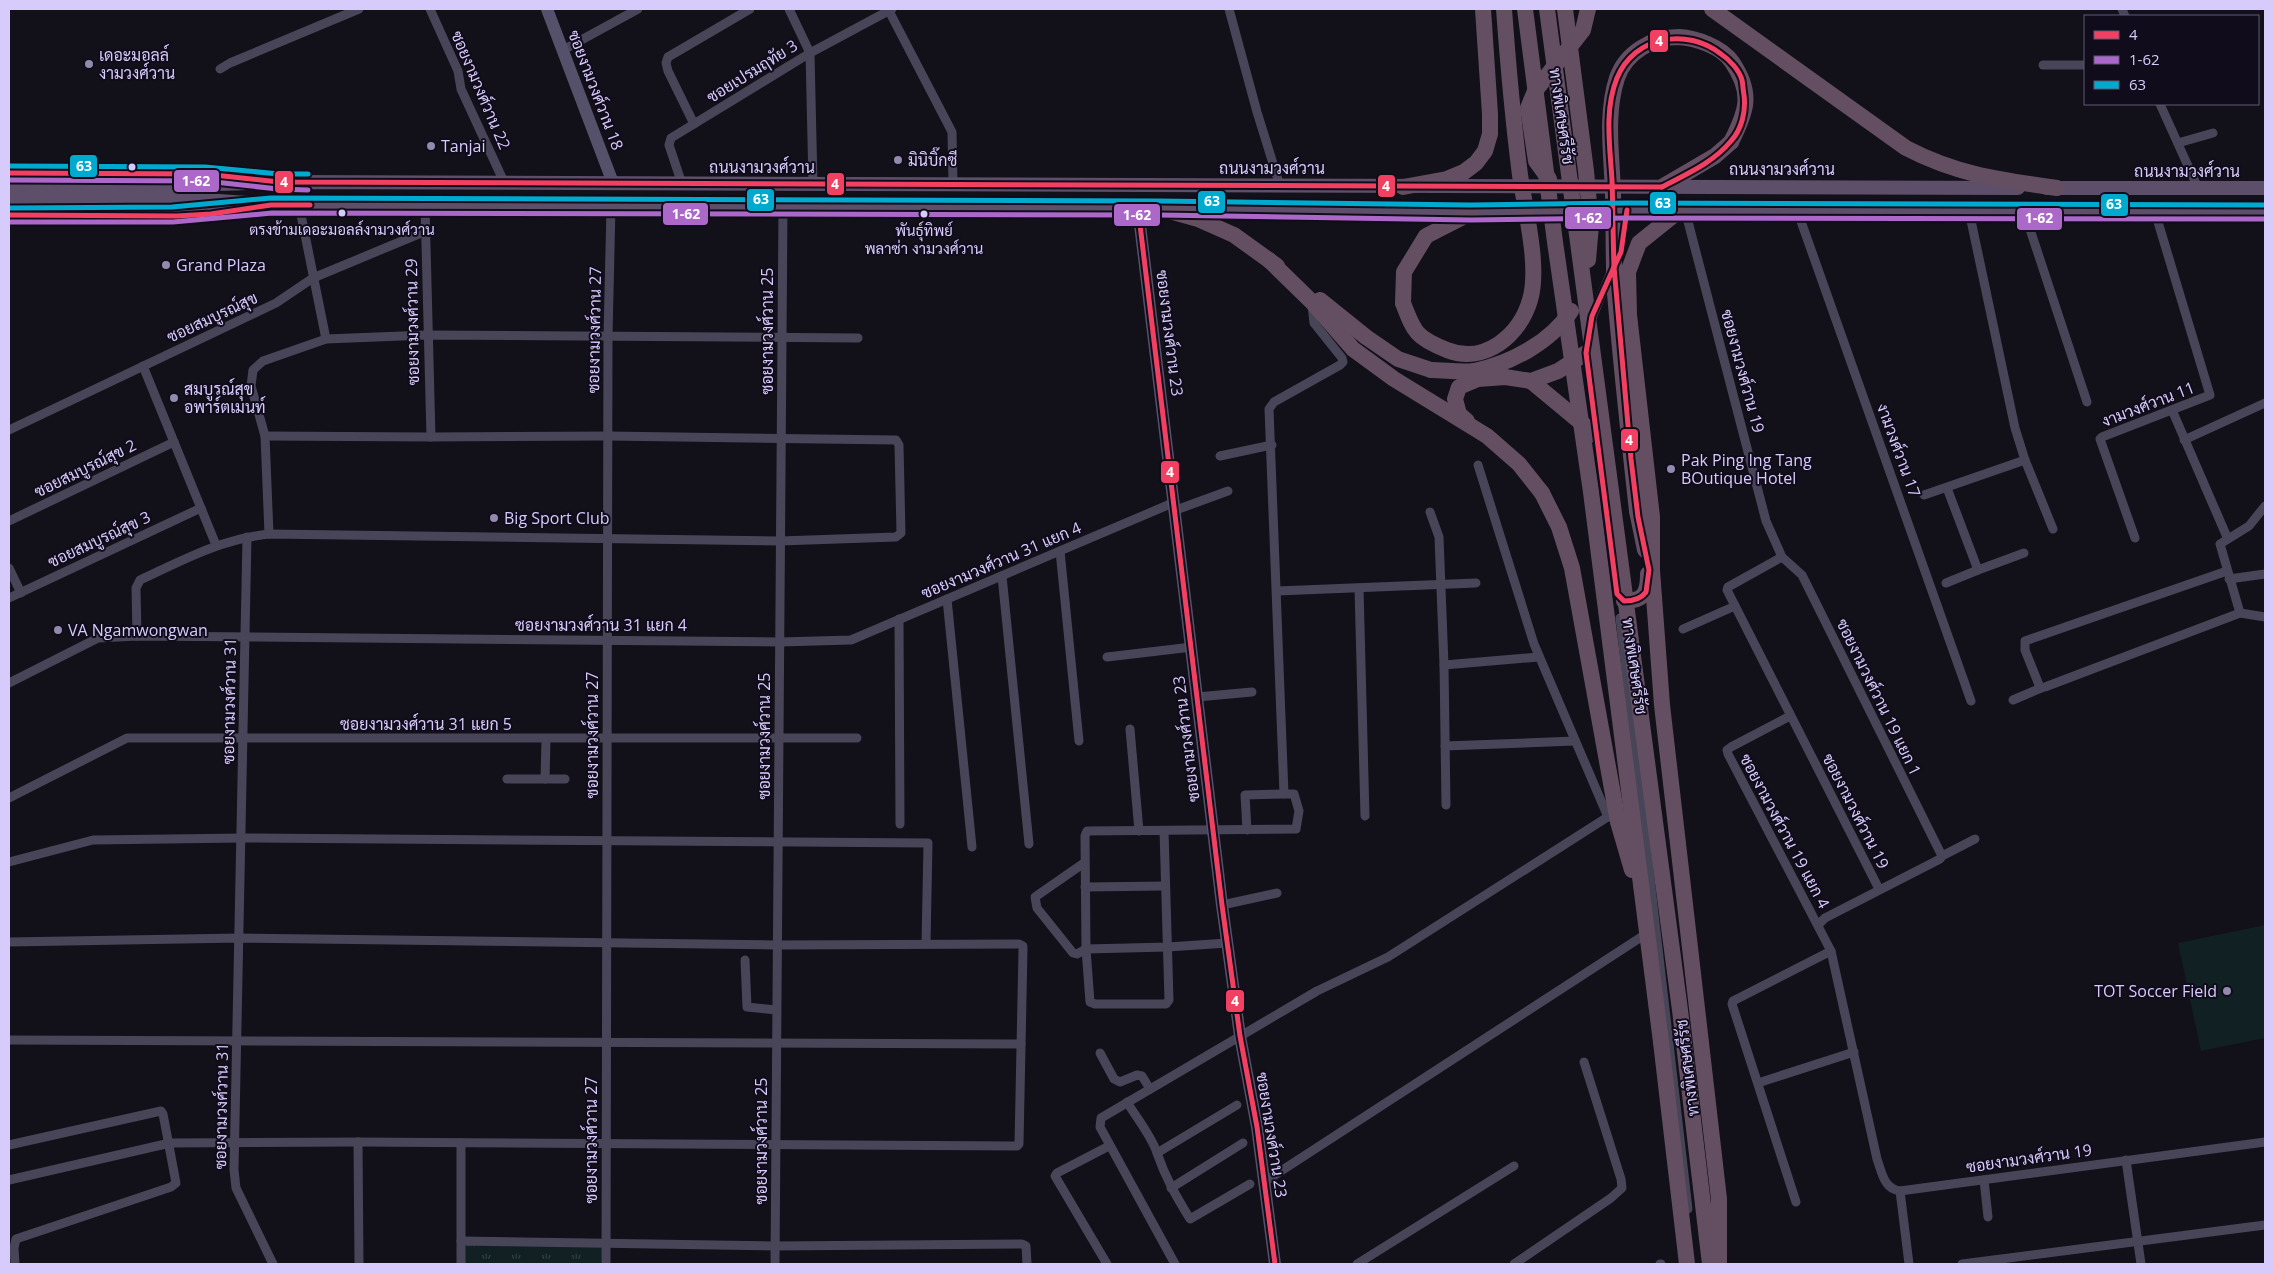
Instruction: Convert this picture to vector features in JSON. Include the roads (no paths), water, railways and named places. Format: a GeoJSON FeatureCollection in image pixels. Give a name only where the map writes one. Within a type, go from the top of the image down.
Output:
{"type":"FeatureCollection","features":[{"type":"Feature","properties":{"kind":"highway"},"geometry":{"type":"LineString","coordinates":[[1403,187],[1447,179],[1464,172],[1476,163],[1485,150],[1490,134],[1490,114],[1484,9]]}},
{"type":"Feature","properties":{"kind":"highway"},"geometry":{"type":"LineString","coordinates":[[1471,213],[1426,236],[1404,272],[1403,303],[1412,329],[1430,343],[1455,353],[1482,352],[1502,343],[1519,326],[1531,299],[1533,267],[1520,174],[1504,9]]}},
{"type":"Feature","properties":{"kind":"highway","name":"ทางพิเศษศรีรัช"},"geometry":{"type":"LineString","coordinates":[[1525,9],[1636,835],[1687,1264]]}},
{"type":"Feature","properties":{"kind":"highway","name":"ทางพิเศษศรีรัช"},"geometry":{"type":"LineString","coordinates":[[1547,9],[1644,726],[1691,1096],[1710,1264]]}},
{"type":"Feature","properties":{"kind":"highway"},"geometry":{"type":"LineString","coordinates":[[1159,208],[1217,227],[1234,235],[1269,260],[1366,338],[1398,359],[1431,370],[1473,371],[1514,358],[1547,338],[1564,321],[1578,301],[1589,258],[1591,225],[1585,162],[1565,9]]}},
{"type":"Feature","properties":{"kind":"highway"},"geometry":{"type":"LineString","coordinates":[[1555,187],[1536,161],[1528,108],[1534,91],[1582,30],[1588,9]]}},
{"type":"Feature","properties":{"kind":"highway"},"geometry":{"type":"LineString","coordinates":[[1712,9],[1906,148],[1931,161],[1983,177],[2057,188]]}},
{"type":"Feature","properties":{"kind":"highway"},"geometry":{"type":"LineString","coordinates":[[1662,187],[1715,156],[1731,142],[1744,117],[1746,89],[1732,60],[1709,44],[1679,37],[1652,41],[1632,54],[1618,76],[1611,107],[1610,146],[1615,291],[1637,511],[1650,569],[1656,610],[1662,705],[1719,1198],[1719,1264]]}},
{"type":"Feature","properties":{"kind":"highway"},"geometry":{"type":"LineString","coordinates":[[1656,610],[1649,604],[1628,606],[1624,612],[1620,608],[1644,595],[1648,588],[1652,517],[1629,315],[1628,272],[1639,243],[1683,210]]}},
{"type":"Feature","properties":{"kind":"highway"},"geometry":{"type":"LineString","coordinates":[[1269,260],[1312,302],[1353,349],[1394,379],[1487,436]]}},
{"type":"Feature","properties":{"kind":"highway"},"geometry":{"type":"LineString","coordinates":[[1531,382],[1558,371],[1586,353]]}},
{"type":"Feature","properties":{"kind":"highway"},"geometry":{"type":"LineString","coordinates":[[1596,435],[1531,382],[1504,377],[1478,379],[1459,387],[1455,399],[1459,414],[1519,464],[1542,493],[1559,527],[1572,568],[1618,822],[1643,903]]}},
{"type":"Feature","properties":{"kind":"main road","name":"ถนนงามวงศ์วาน"},"geometry":{"type":"LineString","coordinates":[[9,173],[196,174],[279,182],[1403,187],[2265,188]]}},
{"type":"Feature","properties":{"kind":"main road","name":"ถนนงามวงศ์วาน"},"geometry":{"type":"LineString","coordinates":[[9,198],[189,192],[279,182]]}},
{"type":"Feature","properties":{"kind":"main road","name":"ถนนงามวงศ์วาน"},"geometry":{"type":"LineString","coordinates":[[9,185],[189,192],[271,205]]}},
{"type":"Feature","properties":{"kind":"main road","name":"ถนนงามวงศ์วาน"},"geometry":{"type":"LineString","coordinates":[[9,215],[177,216],[211,214],[271,205],[1159,208],[1471,213],[1627,210],[2265,212]]}},
{"type":"Feature","properties":{"kind":"street"},"geometry":{"type":"LineString","coordinates":[[220,69],[230,63],[359,9]]}},
{"type":"Feature","properties":{"kind":"street","name":"ซอยงามวงศ์วาน 22"},"geometry":{"type":"LineString","coordinates":[[430,9],[458,71],[461,89],[504,182]]}},
{"type":"Feature","properties":{"kind":"street","name":"ซอยงามวงศ์วาน 18"},"geometry":{"type":"LineString","coordinates":[[547,9],[614,184]]}},
{"type":"Feature","properties":{"kind":"street"},"geometry":{"type":"LineString","coordinates":[[563,50],[638,9]]}},
{"type":"Feature","properties":{"kind":"street"},"geometry":{"type":"LineString","coordinates":[[694,124],[668,71],[666,62],[668,57],[750,9]]}},
{"type":"Feature","properties":{"kind":"street"},"geometry":{"type":"LineString","coordinates":[[790,9],[810,53],[813,184]]}},
{"type":"Feature","properties":{"kind":"street"},"geometry":{"type":"LineString","coordinates":[[1229,9],[1257,112],[1280,186]]}},
{"type":"Feature","properties":{"kind":"street"},"geometry":{"type":"LineString","coordinates":[[890,10],[952,132],[953,184]]}},
{"type":"Feature","properties":{"kind":"street","name":"ซอยเปรมฤทัย 3"},"geometry":{"type":"LineString","coordinates":[[682,184],[669,141],[810,53],[890,10]]}},
{"type":"Feature","properties":{"kind":"street"},"geometry":{"type":"LineString","coordinates":[[2043,65],[2084,65]]}},
{"type":"Feature","properties":{"kind":"street"},"geometry":{"type":"LineString","coordinates":[[2160,105],[2198,188]]}},
{"type":"Feature","properties":{"kind":"street"},"geometry":{"type":"LineString","coordinates":[[2178,143],[2213,133]]}},
{"type":"Feature","properties":{"kind":"street"},"geometry":{"type":"LineString","coordinates":[[299,205],[326,339]]}},
{"type":"Feature","properties":{"kind":"street","name":"ซอยงามวงศ์วาน 29"},"geometry":{"type":"LineString","coordinates":[[425,206],[431,438]]}},
{"type":"Feature","properties":{"kind":"street","name":"ซอยงามวงศ์วาน 27"},"geometry":{"type":"LineString","coordinates":[[606,1264],[608,336],[611,207]]}},
{"type":"Feature","properties":{"kind":"street","name":"ซอยงามวงศ์วาน 25"},"geometry":{"type":"LineString","coordinates":[[775,1264],[783,208]]}},
{"type":"Feature","properties":{"kind":"street","name":"ซอยงามวงศ์วาน 23"},"geometry":{"type":"LineString","coordinates":[[1138,208],[1192,647],[1212,830],[1240,1036],[1264,1182],[1274,1264]]}},
{"type":"Feature","properties":{"kind":"street"},"geometry":{"type":"LineString","coordinates":[[1627,210],[1621,252],[1592,316],[1586,353],[1620,608],[1686,1180],[1692,1264]]}},
{"type":"Feature","properties":{"kind":"street","name":"ซอยงามวงศ์วาน 19"},"geometry":{"type":"LineString","coordinates":[[1683,210],[1766,521],[1782,557],[1728,587],[1727,590],[1879,889],[1825,918],[1818,925]]}},
{"type":"Feature","properties":{"kind":"street","name":"งามวงศ์วาน 17"},"geometry":{"type":"LineString","coordinates":[[1797,210],[1971,701]]}},
{"type":"Feature","properties":{"kind":"street"},"geometry":{"type":"LineString","coordinates":[[1969,211],[2015,428],[2025,460],[2053,529]]}},
{"type":"Feature","properties":{"kind":"street"},"geometry":{"type":"LineString","coordinates":[[2024,211],[2086,402]]}},
{"type":"Feature","properties":{"kind":"street","name":"งามวงศ์วาน 11"},"geometry":{"type":"LineString","coordinates":[[2135,538],[2100,440],[2102,437],[2210,395],[2155,212]]}},
{"type":"Feature","properties":{"kind":"street","name":"ซอยสมบูรณ์สุข"},"geometry":{"type":"LineString","coordinates":[[9,430],[276,303],[313,278],[426,230]]}},
{"type":"Feature","properties":{"kind":"street"},"geometry":{"type":"LineString","coordinates":[[1284,794],[1272,445],[1269,409],[1271,405],[1343,362],[1342,358],[1314,323],[1312,302]]}},
{"type":"Feature","properties":{"kind":"street"},"geometry":{"type":"LineString","coordinates":[[269,534],[265,436],[251,386],[253,370],[263,361],[326,339],[427,335],[858,338]]}},
{"type":"Feature","properties":{"kind":"street"},"geometry":{"type":"LineString","coordinates":[[143,366],[216,545]]}},
{"type":"Feature","properties":{"kind":"street"},"geometry":{"type":"LineString","coordinates":[[2184,440],[2265,403]]}},
{"type":"Feature","properties":{"kind":"street"},"geometry":{"type":"LineString","coordinates":[[2172,410],[2224,540],[2228,575],[2240,613]]}},
{"type":"Feature","properties":{"kind":"street"},"geometry":{"type":"LineString","coordinates":[[137,636],[136,588],[140,580],[216,545],[269,534],[608,537],[780,541],[896,537],[900,533],[898,442],[896,440],[608,436],[431,438],[265,436]]}},
{"type":"Feature","properties":{"kind":"street","name":"ซอยสมบูรณ์สุข 2"},"geometry":{"type":"LineString","coordinates":[[9,521],[174,442]]}},
{"type":"Feature","properties":{"kind":"street"},"geometry":{"type":"LineString","coordinates":[[1220,456],[1272,445]]}},
{"type":"Feature","properties":{"kind":"street"},"geometry":{"type":"LineString","coordinates":[[1924,495],[2025,460]]}},
{"type":"Feature","properties":{"kind":"street"},"geometry":{"type":"LineString","coordinates":[[1478,465],[1539,657],[1608,817]]}},
{"type":"Feature","properties":{"kind":"street"},"geometry":{"type":"LineString","coordinates":[[1947,488],[1978,570]]}},
{"type":"Feature","properties":{"kind":"street","name":"ซอยงามวงศ์วาน 31 แยก 4"},"geometry":{"type":"LineString","coordinates":[[9,683],[98,638],[137,636],[780,642],[851,640],[1060,551],[1175,506],[1228,491]]}},
{"type":"Feature","properties":{"kind":"street"},"geometry":{"type":"LineString","coordinates":[[2224,540],[2249,526],[2265,506]]}},
{"type":"Feature","properties":{"kind":"street","name":"ซอยสมบูรณ์สุข 3"},"geometry":{"type":"LineString","coordinates":[[9,598],[201,508]]}},
{"type":"Feature","properties":{"kind":"street"},"geometry":{"type":"LineString","coordinates":[[1430,512],[1439,537],[1444,666],[1446,806]]}},
{"type":"Feature","properties":{"kind":"street","name":"ซอยงามวงศ์วาน 31"},"geometry":{"type":"LineString","coordinates":[[248,537],[234,1170],[236,1188],[273,1264]]}},
{"type":"Feature","properties":{"kind":"street"},"geometry":{"type":"LineString","coordinates":[[1060,551],[1080,741]]}},
{"type":"Feature","properties":{"kind":"street"},"geometry":{"type":"LineString","coordinates":[[1946,583],[2024,553]]}},
{"type":"Feature","properties":{"kind":"street","name":"ซอยงามวงศ์วาน 19 แยก 1"},"geometry":{"type":"LineString","coordinates":[[1782,557],[1802,575],[1942,856]]}},
{"type":"Feature","properties":{"kind":"street"},"geometry":{"type":"LineString","coordinates":[[9,568],[21,592]]}},
{"type":"Feature","properties":{"kind":"street"},"geometry":{"type":"LineString","coordinates":[[2041,688],[2025,650],[2025,642],[2228,575],[2265,574]]}},
{"type":"Feature","properties":{"kind":"street"},"geometry":{"type":"LineString","coordinates":[[1002,576],[1029,844]]}},
{"type":"Feature","properties":{"kind":"street"},"geometry":{"type":"LineString","coordinates":[[1277,591],[1476,583]]}},
{"type":"Feature","properties":{"kind":"street"},"geometry":{"type":"LineString","coordinates":[[1360,588],[1365,816]]}},
{"type":"Feature","properties":{"kind":"street"},"geometry":{"type":"LineString","coordinates":[[947,599],[972,847]]}},
{"type":"Feature","properties":{"kind":"street"},"geometry":{"type":"LineString","coordinates":[[1683,629],[1736,606]]}},
{"type":"Feature","properties":{"kind":"street"},"geometry":{"type":"LineString","coordinates":[[2013,700],[2240,613],[2265,617]]}},
{"type":"Feature","properties":{"kind":"street"},"geometry":{"type":"LineString","coordinates":[[900,619],[900,824]]}},
{"type":"Feature","properties":{"kind":"street"},"geometry":{"type":"LineString","coordinates":[[1106,657],[1192,647]]}},
{"type":"Feature","properties":{"kind":"street"},"geometry":{"type":"LineString","coordinates":[[1444,666],[1539,657]]}},
{"type":"Feature","properties":{"kind":"street"},"geometry":{"type":"LineString","coordinates":[[1197,697],[1252,692]]}},
{"type":"Feature","properties":{"kind":"street","name":"ซอยงามวงศ์วาน 19 แยก 4"},"geometry":{"type":"LineString","coordinates":[[1790,716],[1728,750],[1818,925]]}},
{"type":"Feature","properties":{"kind":"street"},"geometry":{"type":"LineString","coordinates":[[1130,730],[1139,831]]}},
{"type":"Feature","properties":{"kind":"street","name":"ซอยงามวงศ์วาน 31 แยก 5"},"geometry":{"type":"LineString","coordinates":[[9,798],[127,738],[546,740],[857,738]]}},
{"type":"Feature","properties":{"kind":"street"},"geometry":{"type":"LineString","coordinates":[[545,779],[546,740]]}},
{"type":"Feature","properties":{"kind":"street"},"geometry":{"type":"LineString","coordinates":[[1445,746],[1575,741]]}},
{"type":"Feature","properties":{"kind":"street"},"geometry":{"type":"LineString","coordinates":[[507,779],[565,779]]}},
{"type":"Feature","properties":{"kind":"street"},"geometry":{"type":"LineString","coordinates":[[1164,831],[1169,1000],[1166,1004],[1095,1004],[1090,1002],[1086,949],[1084,863],[1087,831],[1164,831],[1212,830],[1247,830],[1296,829],[1299,811],[1294,794],[1245,795],[1247,830]]}},
{"type":"Feature","properties":{"kind":"street"},"geometry":{"type":"LineString","coordinates":[[1175,1264],[1100,1127],[1101,1118],[1318,991],[1388,957],[1608,817],[1642,798]]}},
{"type":"Feature","properties":{"kind":"street"},"geometry":{"type":"LineString","coordinates":[[9,862],[93,840],[242,838],[928,843],[926,944]]}},
{"type":"Feature","properties":{"kind":"street"},"geometry":{"type":"LineString","coordinates":[[1879,889],[1940,859],[1942,856],[1975,838]]}},
{"type":"Feature","properties":{"kind":"street"},"geometry":{"type":"LineString","coordinates":[[1084,863],[1036,897],[1038,908],[1073,953],[1077,954],[1086,949],[1227,943]]}},
{"type":"Feature","properties":{"kind":"street"},"geometry":{"type":"LineString","coordinates":[[1085,887],[1165,886]]}},
{"type":"Feature","properties":{"kind":"street"},"geometry":{"type":"LineString","coordinates":[[1222,905],[1277,893]]}},
{"type":"Feature","properties":{"kind":"street"},"geometry":{"type":"LineString","coordinates":[[1818,925],[1831,951],[1877,1158],[1886,1183],[1892,1190],[1900,1191],[1909,1264]]}},
{"type":"Feature","properties":{"kind":"street"},"geometry":{"type":"LineString","coordinates":[[1264,1182],[1656,928]]}},
{"type":"Feature","properties":{"kind":"street"},"geometry":{"type":"LineString","coordinates":[[9,942],[240,938],[1023,946],[1018,1146],[358,1142],[170,1143],[9,1180]]}},
{"type":"Feature","properties":{"kind":"street"},"geometry":{"type":"LineString","coordinates":[[1796,1202],[1732,1004],[1733,1001],[1831,951]]}},
{"type":"Feature","properties":{"kind":"street"},"geometry":{"type":"LineString","coordinates":[[745,960],[747,1007],[776,1010]]}},
{"type":"Feature","properties":{"kind":"street"},"geometry":{"type":"LineString","coordinates":[[9,1040],[1021,1044]]}},
{"type":"Feature","properties":{"kind":"street"},"geometry":{"type":"LineString","coordinates":[[1758,1083],[1854,1052]]}},
{"type":"Feature","properties":{"kind":"street"},"geometry":{"type":"LineString","coordinates":[[1100,1053],[1114,1078],[1120,1082],[1137,1075],[1142,1076],[1150,1089]]}},
{"type":"Feature","properties":{"kind":"street"},"geometry":{"type":"LineString","coordinates":[[1514,1264],[1612,1198],[1622,1188],[1621,1179],[1584,1062]]}},
{"type":"Feature","properties":{"kind":"street"},"geometry":{"type":"LineString","coordinates":[[1127,1102],[1157,1153],[1158,1162],[1190,1219],[1250,1184]]}},
{"type":"Feature","properties":{"kind":"street"},"geometry":{"type":"LineString","coordinates":[[1157,1153],[1237,1105]]}},
{"type":"Feature","properties":{"kind":"street"},"geometry":{"type":"LineString","coordinates":[[9,1145],[159,1111],[163,1114],[176,1172],[176,1183],[174,1186],[16,1239],[11,1248],[15,1264]]}},
{"type":"Feature","properties":{"kind":"street"},"geometry":{"type":"LineString","coordinates":[[358,1142],[359,1264]]}},
{"type":"Feature","properties":{"kind":"street","name":"ซอยงามวงศ์วาน 19"},"geometry":{"type":"LineString","coordinates":[[1900,1191],[2265,1142]]}},
{"type":"Feature","properties":{"kind":"street"},"geometry":{"type":"LineString","coordinates":[[461,1143],[461,1264]]}},
{"type":"Feature","properties":{"kind":"street"},"geometry":{"type":"LineString","coordinates":[[1171,1188],[1243,1143]]}},
{"type":"Feature","properties":{"kind":"street"},"geometry":{"type":"LineString","coordinates":[[1107,1264],[1055,1176],[1057,1173],[1110,1146]]}},
{"type":"Feature","properties":{"kind":"street"},"geometry":{"type":"LineString","coordinates":[[2126,1160],[2141,1264]]}},
{"type":"Feature","properties":{"kind":"street"},"geometry":{"type":"LineString","coordinates":[[1357,1264],[1514,1166]]}},
{"type":"Feature","properties":{"kind":"street"},"geometry":{"type":"LineString","coordinates":[[1984,1180],[1988,1216]]}},
{"type":"Feature","properties":{"kind":"street"},"geometry":{"type":"LineString","coordinates":[[1962,1264],[2265,1225]]}},
{"type":"Feature","properties":{"kind":"street"},"geometry":{"type":"LineString","coordinates":[[461,1241],[775,1246],[1022,1244],[1027,1248],[1027,1264]]}},
{"type":"Feature","properties":{"kind":"place","name":"เดอะมอลล์ งามวงศ์วาน"},"geometry":{"type":"Point","coordinates":[89,64]}},
{"type":"Feature","properties":{"kind":"place","name":"Tanjai"},"geometry":{"type":"Point","coordinates":[431,146]}},
{"type":"Feature","properties":{"kind":"place","name":"มินิบิ๊กซี"},"geometry":{"type":"Point","coordinates":[898,160]}},
{"type":"Feature","properties":{"kind":"place","name":"ตรงข้ามเดอะมอลล์งามวงศ์วาน"},"geometry":{"type":"Point","coordinates":[342,213]}},
{"type":"Feature","properties":{"kind":"place","name":"พันธุ์ทิพย์ พลาซ่า งามวงศ์วาน"},"geometry":{"type":"Point","coordinates":[924,214]}},
{"type":"Feature","properties":{"kind":"place","name":"Grand Plaza"},"geometry":{"type":"Point","coordinates":[166,265]}},
{"type":"Feature","properties":{"kind":"place","name":"สมบูรณ์สุข อพาร์ตเมนท์"},"geometry":{"type":"Point","coordinates":[174,398]}},
{"type":"Feature","properties":{"kind":"place","name":"Pak Ping Ing Tang BOutique Hotel"},"geometry":{"type":"Point","coordinates":[1671,469]}},
{"type":"Feature","properties":{"kind":"place","name":"Big Sport Club"},"geometry":{"type":"Point","coordinates":[494,518]}},
{"type":"Feature","properties":{"kind":"place","name":"VA Ngamwongwan"},"geometry":{"type":"Point","coordinates":[58,630]}},
{"type":"Feature","properties":{"kind":"place","name":"TOT Soccer Field"},"geometry":{"type":"Point","coordinates":[2227,991]}}]}
